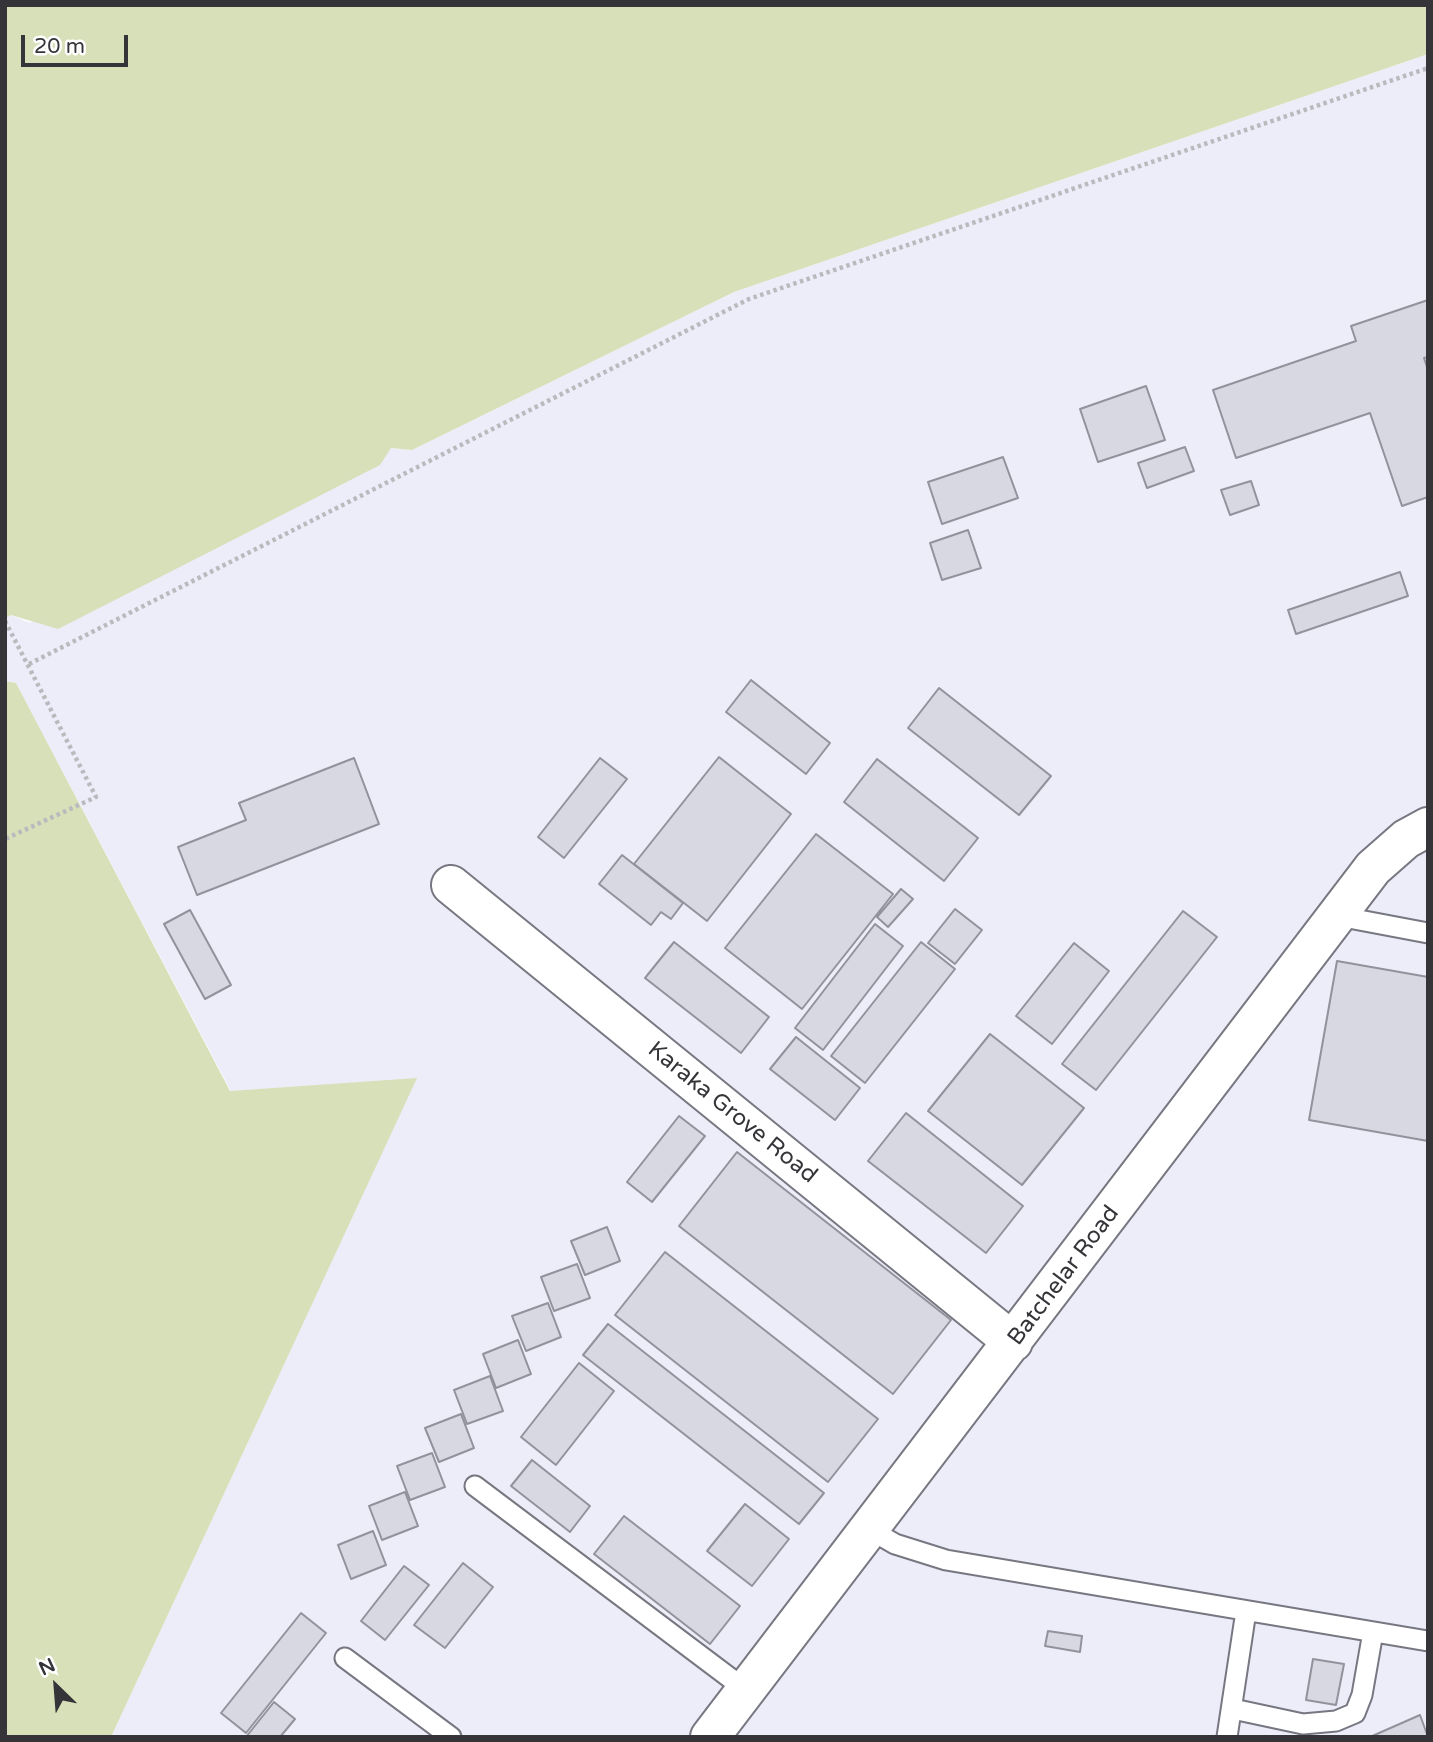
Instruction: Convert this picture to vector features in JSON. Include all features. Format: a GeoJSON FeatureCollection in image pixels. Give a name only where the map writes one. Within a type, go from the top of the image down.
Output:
{"type":"FeatureCollection","features":[{"type":"Feature","properties":{"kind":"street","name":"Batchelar Road"},"geometry":{"type":"LineString","coordinates":[[710,1737],[1373,868],[1406,839],[1428,827]]}},
{"type":"Feature","properties":{"kind":"street","name":"Karaka Grove Road"},"geometry":{"type":"LineString","coordinates":[[451,885],[1013,1342]]}},
{"type":"Feature","properties":{"kind":"lane"},"geometry":{"type":"LineString","coordinates":[[1338,916],[1428,933]]}},
{"type":"Feature","properties":{"kind":"lane"},"geometry":{"type":"LineString","coordinates":[[475,1486],[746,1690]]}},
{"type":"Feature","properties":{"kind":"lane"},"geometry":{"type":"LineString","coordinates":[[869,1529],[895,1544],[946,1560],[1428,1641]]}},
{"type":"Feature","properties":{"kind":"lane"},"geometry":{"type":"LineString","coordinates":[[1227,1737],[1246,1611]]}},
{"type":"Feature","properties":{"kind":"lane"},"geometry":{"type":"LineString","coordinates":[[1233,1709],[1303,1724],[1336,1721],[1354,1713],[1362,1695],[1373,1632]]}},
{"type":"Feature","properties":{"kind":"lane"},"geometry":{"type":"LineString","coordinates":[[345,1658],[451,1737]]}},
{"type":"Feature","properties":{"kind":"path"},"geometry":{"type":"LineString","coordinates":[[29,664],[749,299],[1428,68]]}},
{"type":"Feature","properties":{"kind":"path"},"geometry":{"type":"LineString","coordinates":[[5,621],[96,797],[5,839]]}},
{"type":"Feature","properties":{"kind":"shaded area"},"geometry":{"type":"Polygon","coordinates":[[[1428,54],[1428,1737],[111,1737],[416,1079],[231,1091],[16,683],[5,681],[5,618],[11,615],[29,623],[390,448],[412,450],[734,292],[1428,54]]]}},
{"type":"Feature","properties":{"kind":"green space"},"geometry":{"type":"Polygon","coordinates":[[[5,5],[1428,5],[1428,54],[734,292],[412,450],[391,448],[380,465],[58,629],[11,615],[5,618],[5,5]]]}},
{"type":"Feature","properties":{"kind":"green space"},"geometry":{"type":"Polygon","coordinates":[[[5,681],[16,683],[230,1091],[417,1078],[111,1737],[5,1737],[5,681]]]}},
{"type":"Feature","properties":{"kind":"building"},"geometry":{"type":"Polygon","coordinates":[[[1428,300],[1428,357],[1424,358],[1428,370],[1428,497],[1402,506],[1370,413],[1236,458],[1213,390],[1356,341],[1351,326],[1428,300]]]}},
{"type":"Feature","properties":{"kind":"building"},"geometry":{"type":"Polygon","coordinates":[[[1146,386],[1165,440],[1098,462],[1080,409],[1146,386]]]}},
{"type":"Feature","properties":{"kind":"building"},"geometry":{"type":"Polygon","coordinates":[[[1185,447],[1194,471],[1147,488],[1138,463],[1185,447]]]}},
{"type":"Feature","properties":{"kind":"building"},"geometry":{"type":"Polygon","coordinates":[[[1003,457],[1018,498],[942,524],[928,482],[1003,457]]]}},
{"type":"Feature","properties":{"kind":"building"},"geometry":{"type":"Polygon","coordinates":[[[1251,481],[1259,505],[1230,515],[1221,490],[1251,481]]]}},
{"type":"Feature","properties":{"kind":"building"},"geometry":{"type":"Polygon","coordinates":[[[968,530],[981,568],[942,580],[930,543],[968,530]]]}},
{"type":"Feature","properties":{"kind":"building"},"geometry":{"type":"Polygon","coordinates":[[[1400,572],[1408,596],[1296,634],[1288,610],[1400,572]]]}},
{"type":"Feature","properties":{"kind":"building"},"geometry":{"type":"Polygon","coordinates":[[[751,680],[830,743],[806,774],[726,712],[751,680]]]}},
{"type":"Feature","properties":{"kind":"building"},"geometry":{"type":"Polygon","coordinates":[[[939,688],[1051,776],[1019,815],[908,728],[939,688]]]}},
{"type":"Feature","properties":{"kind":"building"},"geometry":{"type":"Polygon","coordinates":[[[719,757],[791,814],[707,921],[634,864],[719,757]]]}},
{"type":"Feature","properties":{"kind":"building"},"geometry":{"type":"Polygon","coordinates":[[[354,758],[379,824],[197,895],[178,847],[246,820],[239,803],[354,758]]]}},
{"type":"Feature","properties":{"kind":"building"},"geometry":{"type":"Polygon","coordinates":[[[600,758],[627,779],[564,858],[538,837],[600,758]]]}},
{"type":"Feature","properties":{"kind":"building"},"geometry":{"type":"Polygon","coordinates":[[[877,759],[978,838],[944,881],[844,802],[877,759]]]}},
{"type":"Feature","properties":{"kind":"building"},"geometry":{"type":"Polygon","coordinates":[[[816,834],[893,894],[802,1009],[725,948],[816,834]]]}},
{"type":"Feature","properties":{"kind":"building"},"geometry":{"type":"Polygon","coordinates":[[[622,855],[683,903],[671,919],[661,912],[651,925],[599,884],[622,855]]]}},
{"type":"Feature","properties":{"kind":"building"},"geometry":{"type":"Polygon","coordinates":[[[901,889],[913,899],[888,927],[877,917],[901,889]]]}},
{"type":"Feature","properties":{"kind":"building"},"geometry":{"type":"Polygon","coordinates":[[[955,909],[982,930],[955,964],[928,943],[955,909]]]}},
{"type":"Feature","properties":{"kind":"building"},"geometry":{"type":"Polygon","coordinates":[[[190,910],[231,985],[205,999],[164,924],[190,910]]]}},
{"type":"Feature","properties":{"kind":"building"},"geometry":{"type":"Polygon","coordinates":[[[1183,911],[1217,937],[1096,1090],[1062,1064],[1183,911]]]}},
{"type":"Feature","properties":{"kind":"building"},"geometry":{"type":"Polygon","coordinates":[[[875,924],[903,946],[823,1050],[795,1028],[875,924]]]}},
{"type":"Feature","properties":{"kind":"building"},"geometry":{"type":"Polygon","coordinates":[[[674,942],[769,1017],[741,1053],[645,978],[674,942]]]}},
{"type":"Feature","properties":{"kind":"building"},"geometry":{"type":"Polygon","coordinates":[[[921,942],[955,969],[865,1083],[831,1056],[921,942]]]}},
{"type":"Feature","properties":{"kind":"building"},"geometry":{"type":"Polygon","coordinates":[[[1074,943],[1109,971],[1052,1044],[1016,1016],[1074,943]]]}},
{"type":"Feature","properties":{"kind":"building"},"geometry":{"type":"Polygon","coordinates":[[[1337,961],[1428,977],[1428,1141],[1309,1120],[1337,961]]]}},
{"type":"Feature","properties":{"kind":"building"},"geometry":{"type":"Polygon","coordinates":[[[990,1034],[1084,1108],[1022,1185],[928,1111],[990,1034]]]}},
{"type":"Feature","properties":{"kind":"building"},"geometry":{"type":"Polygon","coordinates":[[[796,1037],[860,1088],[835,1120],[770,1069],[796,1037]]]}},
{"type":"Feature","properties":{"kind":"building"},"geometry":{"type":"Polygon","coordinates":[[[906,1113],[1023,1206],[986,1253],[868,1161],[906,1113]]]}},
{"type":"Feature","properties":{"kind":"building"},"geometry":{"type":"Polygon","coordinates":[[[679,1116],[705,1136],[652,1202],[627,1182],[679,1116]]]}},
{"type":"Feature","properties":{"kind":"building"},"geometry":{"type":"Polygon","coordinates":[[[737,1152],[951,1320],[893,1394],[679,1226],[737,1152]]]}},
{"type":"Feature","properties":{"kind":"building"},"geometry":{"type":"Polygon","coordinates":[[[607,1227],[620,1261],[585,1275],[571,1241],[607,1227]]]}},
{"type":"Feature","properties":{"kind":"building"},"geometry":{"type":"Polygon","coordinates":[[[665,1252],[878,1419],[828,1482],[615,1315],[665,1252]]]}},
{"type":"Feature","properties":{"kind":"building"},"geometry":{"type":"Polygon","coordinates":[[[577,1264],[590,1298],[554,1311],[541,1277],[577,1264]]]}},
{"type":"Feature","properties":{"kind":"building"},"geometry":{"type":"Polygon","coordinates":[[[548,1303],[561,1337],[526,1351],[512,1316],[548,1303]]]}},
{"type":"Feature","properties":{"kind":"building"},"geometry":{"type":"Polygon","coordinates":[[[608,1324],[824,1493],[799,1524],[583,1355],[608,1324]]]}},
{"type":"Feature","properties":{"kind":"building"},"geometry":{"type":"Polygon","coordinates":[[[518,1340],[531,1374],[496,1388],[483,1354],[518,1340]]]}},
{"type":"Feature","properties":{"kind":"building"},"geometry":{"type":"Polygon","coordinates":[[[579,1363],[614,1391],[556,1465],[521,1437],[579,1363]]]}},
{"type":"Feature","properties":{"kind":"building"},"geometry":{"type":"Polygon","coordinates":[[[490,1376],[503,1411],[467,1424],[454,1390],[490,1376]]]}},
{"type":"Feature","properties":{"kind":"building"},"geometry":{"type":"Polygon","coordinates":[[[461,1414],[474,1448],[439,1462],[425,1428],[461,1414]]]}},
{"type":"Feature","properties":{"kind":"building"},"geometry":{"type":"Polygon","coordinates":[[[432,1453],[445,1487],[410,1500],[397,1466],[432,1453]]]}},
{"type":"Feature","properties":{"kind":"building"},"geometry":{"type":"Polygon","coordinates":[[[532,1460],[590,1506],[570,1532],[511,1486],[532,1460]]]}},
{"type":"Feature","properties":{"kind":"building"},"geometry":{"type":"Polygon","coordinates":[[[405,1492],[418,1526],[382,1540],[369,1506],[405,1492]]]}},
{"type":"Feature","properties":{"kind":"building"},"geometry":{"type":"Polygon","coordinates":[[[745,1504],[789,1539],[752,1586],[707,1551],[745,1504]]]}},
{"type":"Feature","properties":{"kind":"building"},"geometry":{"type":"Polygon","coordinates":[[[624,1516],[740,1606],[710,1644],[594,1554],[624,1516]]]}},
{"type":"Feature","properties":{"kind":"building"},"geometry":{"type":"Polygon","coordinates":[[[373,1531],[386,1565],[351,1579],[338,1545],[373,1531]]]}},
{"type":"Feature","properties":{"kind":"building"},"geometry":{"type":"Polygon","coordinates":[[[463,1563],[493,1587],[445,1648],[414,1625],[463,1563]]]}},
{"type":"Feature","properties":{"kind":"building"},"geometry":{"type":"Polygon","coordinates":[[[404,1566],[429,1585],[385,1640],[361,1621],[404,1566]]]}},
{"type":"Feature","properties":{"kind":"building"},"geometry":{"type":"Polygon","coordinates":[[[301,1613],[326,1633],[246,1733],[221,1713],[301,1613]]]}},
{"type":"Feature","properties":{"kind":"building"},"geometry":{"type":"Polygon","coordinates":[[[1048,1631],[1082,1636],[1080,1652],[1045,1646],[1048,1631]]]}},
{"type":"Feature","properties":{"kind":"building"},"geometry":{"type":"Polygon","coordinates":[[[1313,1659],[1344,1664],[1336,1705],[1306,1700],[1313,1659]]]}},
{"type":"Feature","properties":{"kind":"building"},"geometry":{"type":"Polygon","coordinates":[[[274,1702],[295,1719],[280,1737],[246,1737],[274,1702]]]}},
{"type":"Feature","properties":{"kind":"building"},"geometry":{"type":"Polygon","coordinates":[[[1420,1715],[1428,1737],[1370,1737],[1420,1715]]]}}]}
